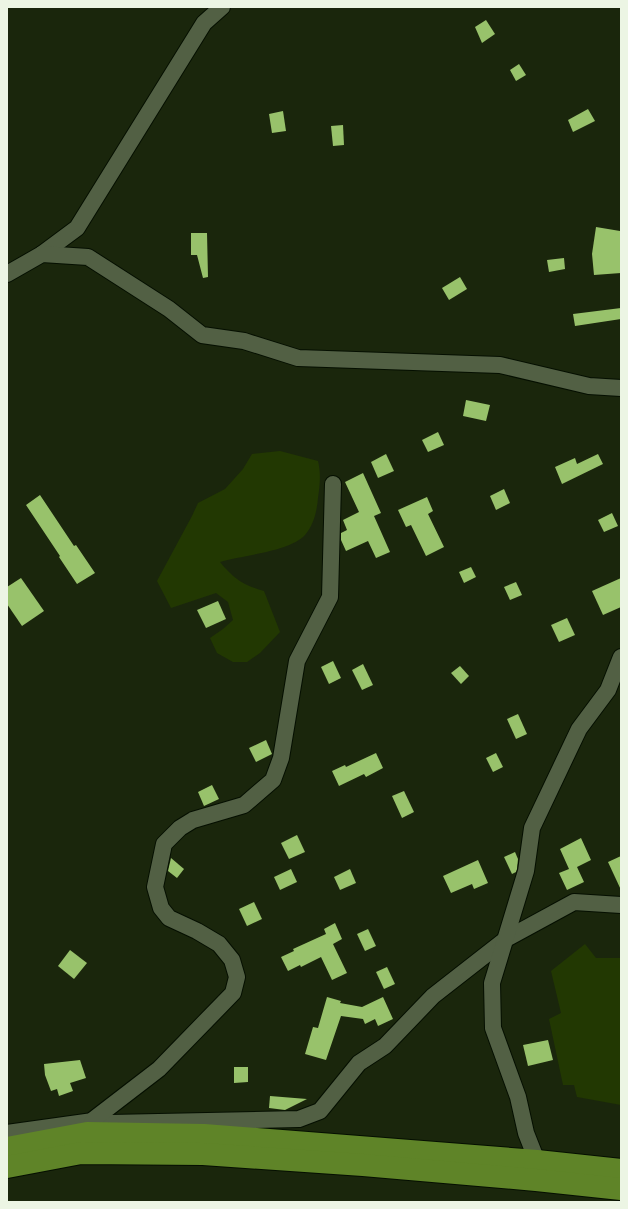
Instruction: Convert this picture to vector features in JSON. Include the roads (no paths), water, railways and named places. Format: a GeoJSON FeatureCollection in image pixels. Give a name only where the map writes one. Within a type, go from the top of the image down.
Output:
{"type":"FeatureCollection","features":[{"type":"Feature","properties":{"kind":"main road"},"geometry":{"type":"LineString","coordinates":[[7,1148],[90,1127],[537,1161],[621,1170]]}},
{"type":"Feature","properties":{"kind":"main road"},"geometry":{"type":"LineString","coordinates":[[7,1167],[81,1153],[203,1154],[363,1165],[621,1189]]}},
{"type":"Feature","properties":{"kind":"street"},"geometry":{"type":"LineString","coordinates":[[7,274],[42,254],[78,228],[204,23],[222,7]]}},
{"type":"Feature","properties":{"kind":"street"},"geometry":{"type":"LineString","coordinates":[[42,254],[88,257],[169,309],[202,335],[244,341],[298,358],[500,365],[589,386],[621,388]]}},
{"type":"Feature","properties":{"kind":"street"},"geometry":{"type":"LineString","coordinates":[[90,1127],[159,1069],[233,993],[236,977],[232,960],[219,944],[197,931],[169,918],[161,908],[155,887],[164,844],[180,828],[193,820],[244,805],[273,780],[281,758],[297,660],[330,597],[333,484]]}},
{"type":"Feature","properties":{"kind":"street"},"geometry":{"type":"LineString","coordinates":[[537,1161],[526,1133],[518,1096],[493,1028],[492,983],[526,871],[532,828],[579,729],[608,690],[621,657]]}},
{"type":"Feature","properties":{"kind":"street"},"geometry":{"type":"LineString","coordinates":[[7,1133],[90,1127],[110,1123],[299,1119],[320,1110],[359,1063],[386,1046],[433,996],[506,939],[574,902],[621,905]]}}]}
